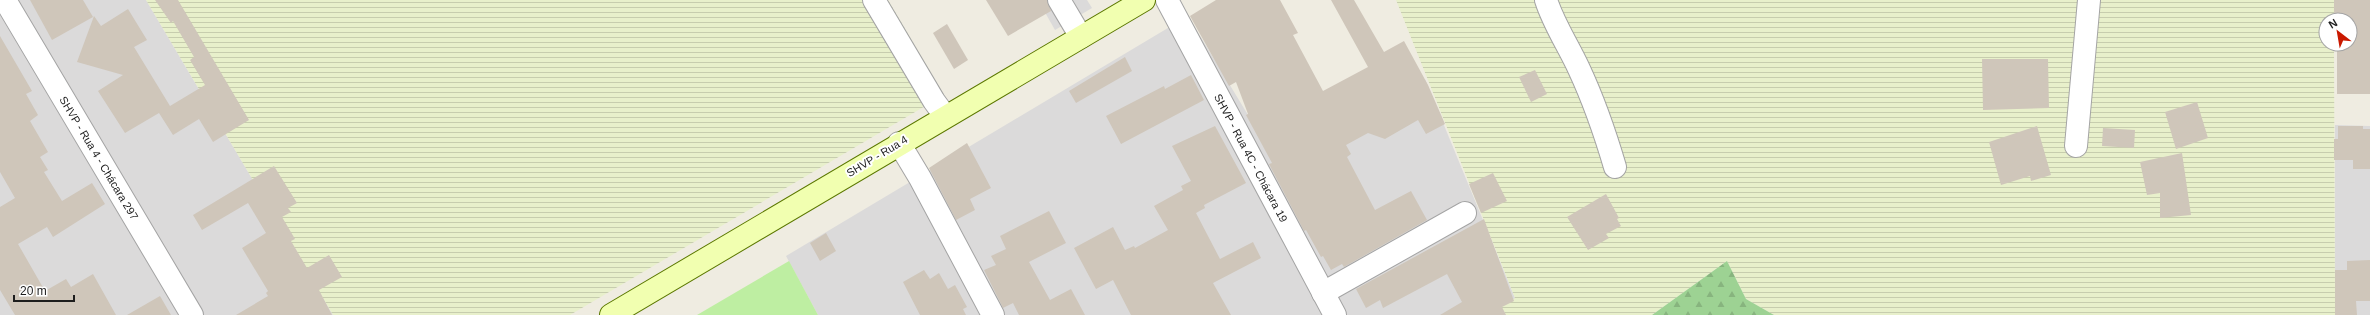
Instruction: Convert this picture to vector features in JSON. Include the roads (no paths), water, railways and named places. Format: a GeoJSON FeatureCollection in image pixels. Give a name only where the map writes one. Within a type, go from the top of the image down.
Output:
{"type":"FeatureCollection","features":[{"type":"Feature","properties":{"kind":"street","name":"SHVP - Rua 4 - Chácara 297"},"geometry":{"type":"LineString","coordinates":[[5,0],[192,315]]}},
{"type":"Feature","properties":{"kind":"street"},"geometry":{"type":"LineString","coordinates":[[874,0],[934,101],[945,116]]}},
{"type":"Feature","properties":{"kind":"street"},"geometry":{"type":"LineString","coordinates":[[1059,0],[1081,37]]}},
{"type":"Feature","properties":{"kind":"street","name":"SHVP - Rua 4"},"geometry":{"type":"LineString","coordinates":[[610,315],[899,143],[1144,0]]}},
{"type":"Feature","properties":{"kind":"street","name":"SHVP - Rua 4C - Chácara 19"},"geometry":{"type":"LineString","coordinates":[[1167,0],[1335,315]]}},
{"type":"Feature","properties":{"kind":"street"},"geometry":{"type":"LineString","coordinates":[[1546,0],[1552,20],[1579,68],[1600,115],[1615,167]]}},
{"type":"Feature","properties":{"kind":"street"},"geometry":{"type":"LineString","coordinates":[[2076,146],[2089,0]]}},
{"type":"Feature","properties":{"kind":"street"},"geometry":{"type":"LineString","coordinates":[[899,143],[920,178],[993,315]]}},
{"type":"Feature","properties":{"kind":"street"},"geometry":{"type":"LineString","coordinates":[[1324,293],[1465,213]]}}]}
